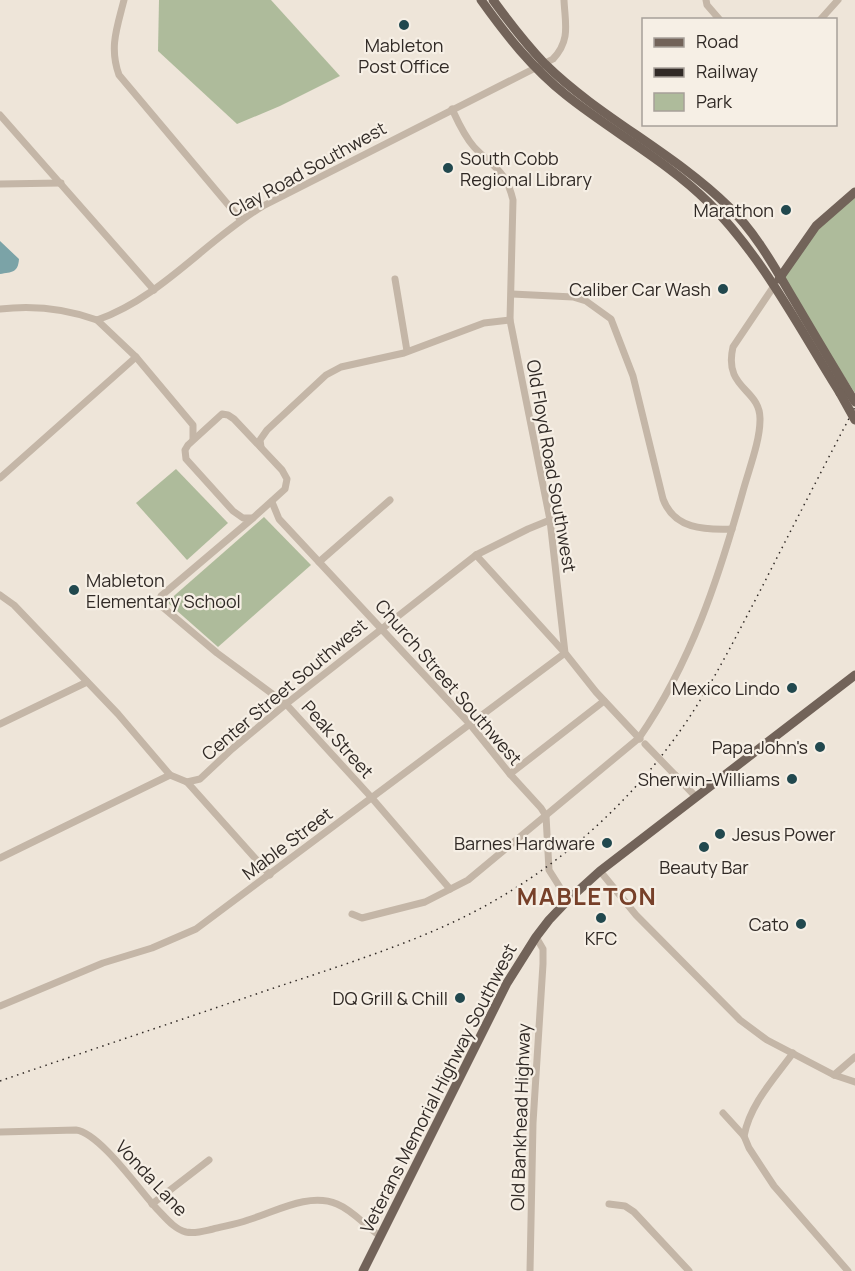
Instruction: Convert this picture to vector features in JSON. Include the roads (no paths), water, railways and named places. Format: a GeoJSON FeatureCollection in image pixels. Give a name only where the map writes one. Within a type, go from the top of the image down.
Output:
{"type":"FeatureCollection","features":[{"type":"Feature","properties":{"kind":"main road"},"geometry":{"type":"LineString","coordinates":[[481,0],[535,68],[566,96],[680,178],[707,201],[740,237],[842,389],[855,402]]}},
{"type":"Feature","properties":{"kind":"main road"},"geometry":{"type":"LineString","coordinates":[[493,0],[518,34],[545,63],[584,96],[712,190],[741,219],[780,276],[842,389],[855,420]]}},
{"type":"Feature","properties":{"kind":"main road"},"geometry":{"type":"LineString","coordinates":[[774,286],[816,226],[855,192]]}},
{"type":"Feature","properties":{"kind":"main road","name":"Veterans Memorial Highway Southwest"},"geometry":{"type":"LineString","coordinates":[[363,1271],[506,987],[536,937],[568,900],[600,871],[855,675]]}},
{"type":"Feature","properties":{"kind":"street"},"geometry":{"type":"LineString","coordinates":[[124,0],[113,46],[114,62],[119,75],[241,220]]}},
{"type":"Feature","properties":{"kind":"street"},"geometry":{"type":"LineString","coordinates":[[545,63],[558,53],[566,37],[564,0]]}},
{"type":"Feature","properties":{"kind":"street"},"geometry":{"type":"LineString","coordinates":[[706,0],[707,5],[718,18]]}},
{"type":"Feature","properties":{"kind":"street"},"geometry":{"type":"LineString","coordinates":[[822,18],[838,0]]}},
{"type":"Feature","properties":{"kind":"street","name":"Clay Road Southwest"},"geometry":{"type":"LineString","coordinates":[[97,320],[154,290],[241,220],[314,179],[545,63]]}},
{"type":"Feature","properties":{"kind":"street","name":"Old Floyd Road Southwest"},"geometry":{"type":"LineString","coordinates":[[452,109],[468,140],[502,173],[513,200],[510,320],[550,520],[565,653]]}},
{"type":"Feature","properties":{"kind":"street"},"geometry":{"type":"LineString","coordinates":[[0,115],[154,290]]}},
{"type":"Feature","properties":{"kind":"street"},"geometry":{"type":"LineString","coordinates":[[0,184],[61,183]]}},
{"type":"Feature","properties":{"kind":"street"},"geometry":{"type":"LineString","coordinates":[[395,279],[408,351]]}},
{"type":"Feature","properties":{"kind":"street"},"geometry":{"type":"LineString","coordinates":[[352,914],[362,918],[398,910],[425,902],[468,880],[639,738],[668,694],[700,625],[732,529],[760,419],[758,405],[732,373],[731,357],[733,347],[774,286]]}},
{"type":"Feature","properties":{"kind":"street"},"geometry":{"type":"LineString","coordinates":[[512,294],[573,297],[586,301],[611,319],[633,376],[663,499],[669,512],[693,527],[709,530],[732,529]]}},
{"type":"Feature","properties":{"kind":"street"},"geometry":{"type":"LineString","coordinates":[[0,309],[36,306],[58,309],[97,320],[136,357],[193,425],[193,440]]}},
{"type":"Feature","properties":{"kind":"street"},"geometry":{"type":"LineString","coordinates":[[261,447],[260,440],[267,430],[326,375],[342,367],[408,351],[484,323],[510,320]]}},
{"type":"Feature","properties":{"kind":"street"},"geometry":{"type":"LineString","coordinates":[[0,478],[136,357]]}},
{"type":"Feature","properties":{"kind":"street"},"geometry":{"type":"LineString","coordinates":[[222,414],[228,415],[248,433],[282,470],[286,479],[285,489],[232,537],[237,519],[186,459],[185,450],[209,424],[222,414]]}},
{"type":"Feature","properties":{"kind":"street"},"geometry":{"type":"LineString","coordinates":[[193,425],[209,424]]}},
{"type":"Feature","properties":{"kind":"street"},"geometry":{"type":"LineString","coordinates":[[248,433],[255,435],[267,430]]}},
{"type":"Feature","properties":{"kind":"street"},"geometry":{"type":"LineString","coordinates":[[319,562],[390,500]]}},
{"type":"Feature","properties":{"kind":"street","name":"Church Street Southwest"},"geometry":{"type":"LineString","coordinates":[[272,502],[279,519],[470,723],[546,816]]}},
{"type":"Feature","properties":{"kind":"street"},"geometry":{"type":"LineString","coordinates":[[261,511],[279,519]]}},
{"type":"Feature","properties":{"kind":"street"},"geometry":{"type":"LineString","coordinates":[[233,512],[243,518],[253,518]]}},
{"type":"Feature","properties":{"kind":"street","name":"Center Street Southwest"},"geometry":{"type":"LineString","coordinates":[[187,782],[200,779],[286,704],[476,555],[550,520]]}},
{"type":"Feature","properties":{"kind":"street","name":"Peak Street"},"geometry":{"type":"LineString","coordinates":[[232,537],[161,596],[159,604],[217,653],[286,704],[371,797],[450,889]]}},
{"type":"Feature","properties":{"kind":"street"},"geometry":{"type":"LineString","coordinates":[[476,555],[565,653],[604,701],[696,797]]}},
{"type":"Feature","properties":{"kind":"street"},"geometry":{"type":"LineString","coordinates":[[1,595],[14,605],[87,682],[170,775],[187,782],[270,875]]}},
{"type":"Feature","properties":{"kind":"street","name":"Mable Street"},"geometry":{"type":"LineString","coordinates":[[0,1006],[103,963],[152,948],[196,929],[565,653]]}},
{"type":"Feature","properties":{"kind":"street"},"geometry":{"type":"LineString","coordinates":[[0,724],[87,682]]}},
{"type":"Feature","properties":{"kind":"street"},"geometry":{"type":"LineString","coordinates":[[510,774],[604,701]]}},
{"type":"Feature","properties":{"kind":"street"},"geometry":{"type":"LineString","coordinates":[[0,858],[170,775]]}},
{"type":"Feature","properties":{"kind":"street"},"geometry":{"type":"LineString","coordinates":[[546,816],[549,870],[568,900]]}},
{"type":"Feature","properties":{"kind":"street"},"geometry":{"type":"LineString","coordinates":[[600,871],[636,915],[740,1020],[767,1040],[834,1075],[855,1082]]}},
{"type":"Feature","properties":{"kind":"street","name":"Old Bankhead Highway"},"geometry":{"type":"LineString","coordinates":[[530,1271],[533,1123],[543,964],[543,948],[536,937]]}},
{"type":"Feature","properties":{"kind":"street"},"geometry":{"type":"LineString","coordinates":[[744,1136],[746,1125],[759,1098],[793,1053]]}},
{"type":"Feature","properties":{"kind":"street"},"geometry":{"type":"LineString","coordinates":[[834,1075],[855,1057]]}},
{"type":"Feature","properties":{"kind":"street"},"geometry":{"type":"LineString","coordinates":[[723,1113],[744,1136],[748,1148],[774,1186],[848,1271]]}},
{"type":"Feature","properties":{"kind":"street","name":"Vonda Lane"},"geometry":{"type":"LineString","coordinates":[[0,1132],[76,1130],[85,1132],[115,1161],[152,1204],[181,1230],[192,1233],[246,1221],[313,1200],[326,1200],[350,1210],[367,1228],[381,1236]]}},
{"type":"Feature","properties":{"kind":"street"},"geometry":{"type":"LineString","coordinates":[[152,1204],[209,1160]]}},
{"type":"Feature","properties":{"kind":"street"},"geometry":{"type":"LineString","coordinates":[[609,1204],[625,1206],[634,1212],[689,1271]]}},
{"type":"Feature","properties":{"kind":"water"},"geometry":{"type":"Polygon","coordinates":[[[0,241],[19,259],[16,269],[0,274],[0,241]]]}},
{"type":"Feature","properties":{"kind":"railway"},"geometry":{"type":"LineString","coordinates":[[0,1081],[355,961],[424,935],[509,892],[567,851],[620,804],[666,750],[693,712],[738,632],[855,407]]}},
{"type":"Feature","properties":{"kind":"place","name":"Mableton Post Office"},"geometry":{"type":"Point","coordinates":[404,25]}},
{"type":"Feature","properties":{"kind":"place","name":"South Cobb Regional Library"},"geometry":{"type":"Point","coordinates":[448,168]}},
{"type":"Feature","properties":{"kind":"place","name":"Marathon"},"geometry":{"type":"Point","coordinates":[786,210]}},
{"type":"Feature","properties":{"kind":"place","name":"Caliber Car Wash"},"geometry":{"type":"Point","coordinates":[723,289]}},
{"type":"Feature","properties":{"kind":"place","name":"Mableton Elementary School"},"geometry":{"type":"Point","coordinates":[74,590]}},
{"type":"Feature","properties":{"kind":"place","name":"Mexico Lindo"},"geometry":{"type":"Point","coordinates":[792,688]}},
{"type":"Feature","properties":{"kind":"place","name":"Papa John's"},"geometry":{"type":"Point","coordinates":[820,747]}},
{"type":"Feature","properties":{"kind":"place","name":"Sherwin-Williams"},"geometry":{"type":"Point","coordinates":[792,779]}},
{"type":"Feature","properties":{"kind":"place","name":"Jesus Power"},"geometry":{"type":"Point","coordinates":[720,834]}},
{"type":"Feature","properties":{"kind":"place","name":"Barnes Hardware"},"geometry":{"type":"Point","coordinates":[607,843]}},
{"type":"Feature","properties":{"kind":"place","name":"Beauty Bar"},"geometry":{"type":"Point","coordinates":[704,847]}},
{"type":"Feature","properties":{"kind":"place","name":"KFC"},"geometry":{"type":"Point","coordinates":[601,918]}},
{"type":"Feature","properties":{"kind":"place","name":"Cato"},"geometry":{"type":"Point","coordinates":[801,924]}},
{"type":"Feature","properties":{"kind":"place","name":"DQ Grill & Chill"},"geometry":{"type":"Point","coordinates":[460,998]}},
{"type":"Feature","properties":{"kind":"district","name":"MABLETON"},"geometry":{"type":"Point","coordinates":[587,895]}}]}
